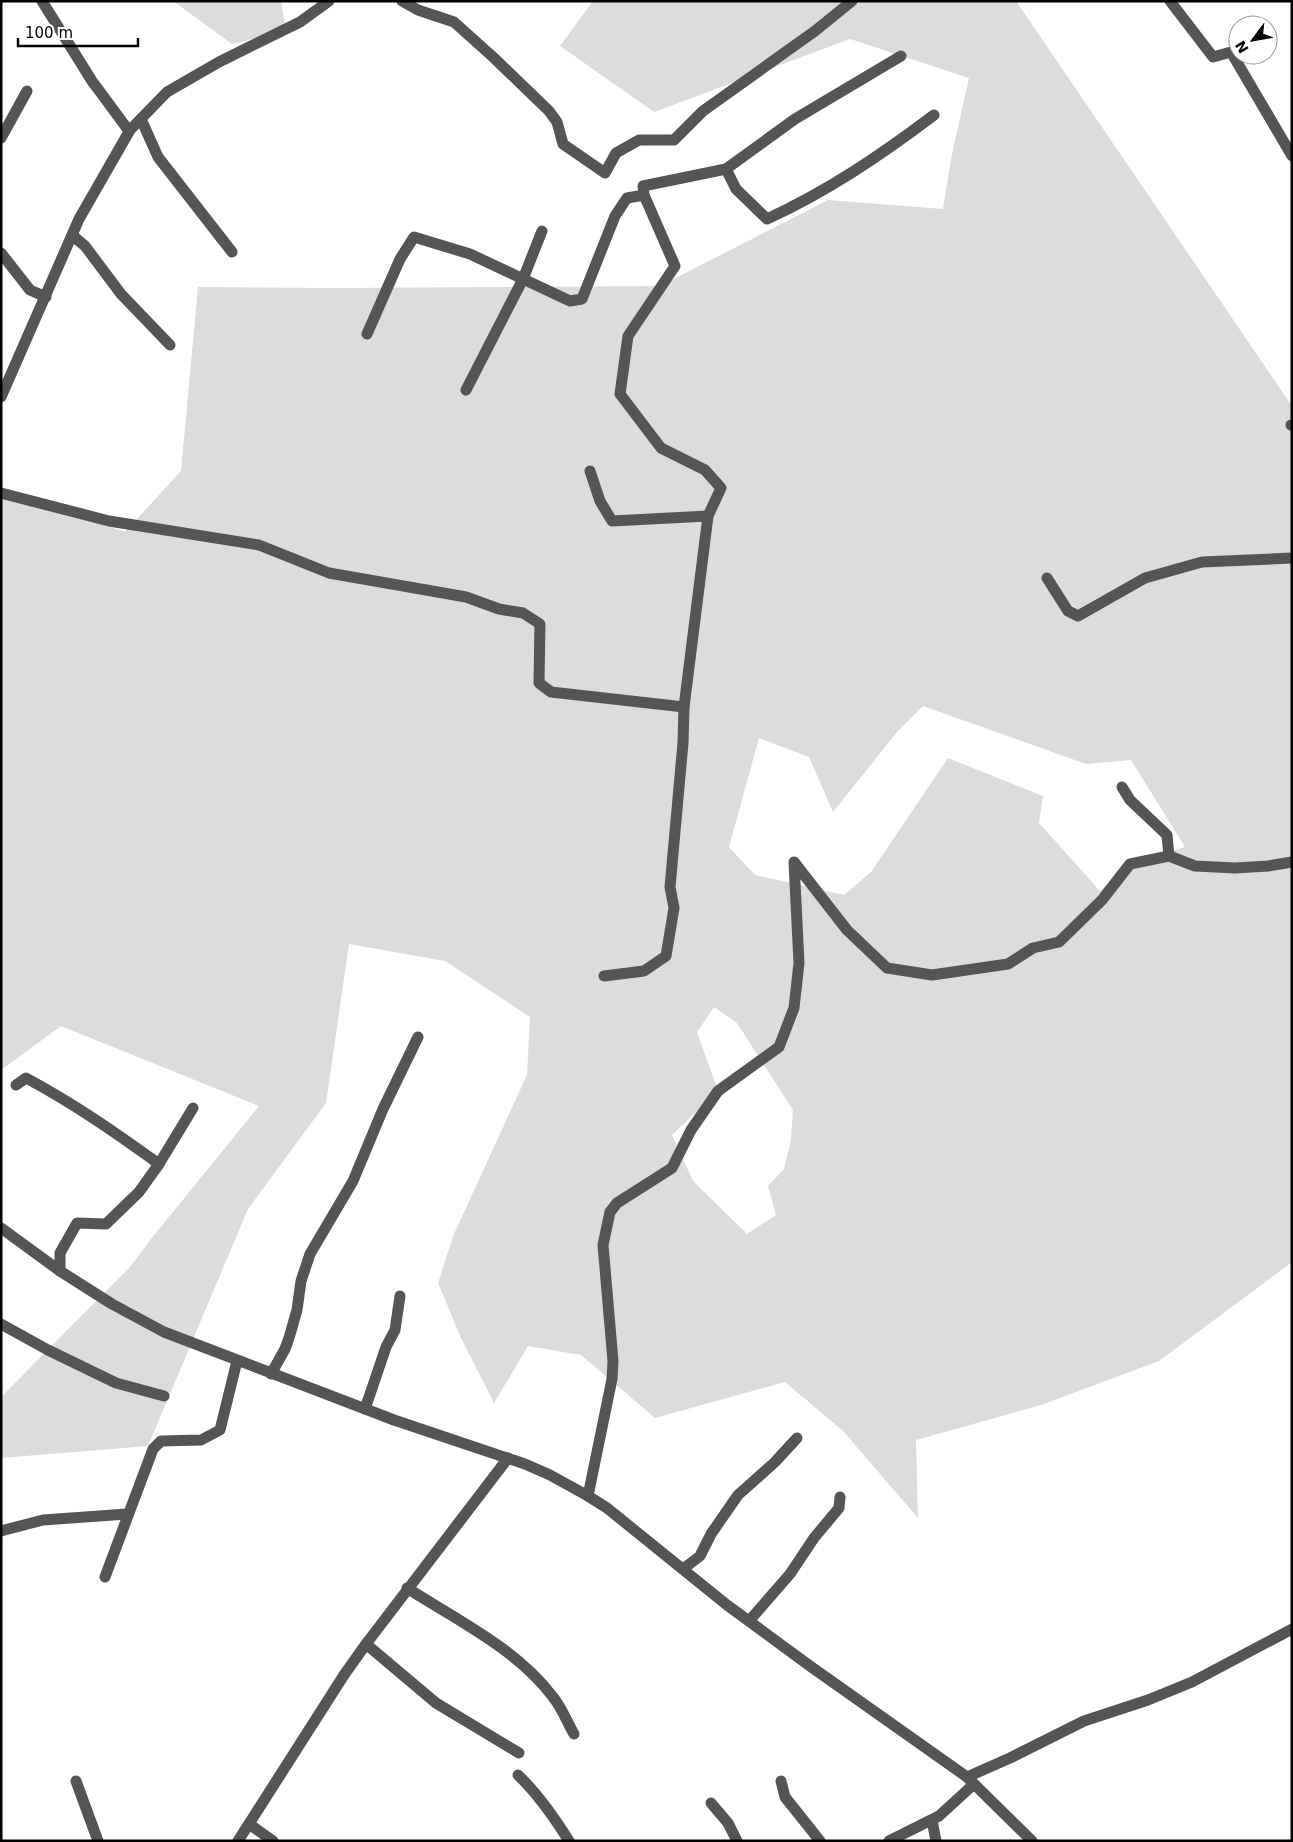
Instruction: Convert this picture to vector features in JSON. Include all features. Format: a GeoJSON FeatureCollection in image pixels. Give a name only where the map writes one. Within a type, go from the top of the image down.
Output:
{"type":"FeatureCollection","features":[{"type":"Feature","properties":{"kind":"street"},"geometry":{"type":"LineString","coordinates":[[42,1],[92,81],[130,131]]}},
{"type":"Feature","properties":{"kind":"street"},"geometry":{"type":"LineString","coordinates":[[1,397],[79,219],[130,131],[167,92],[219,62],[300,22],[329,1]]}},
{"type":"Feature","properties":{"kind":"street"},"geometry":{"type":"LineString","coordinates":[[402,1],[418,10],[454,22],[549,111],[557,122],[562,144],[605,173],[616,153],[639,140],[674,140],[703,111],[815,31],[852,1]]}},
{"type":"Feature","properties":{"kind":"street"},"geometry":{"type":"LineString","coordinates":[[1170,1],[1213,57],[1231,52],[1292,156]]}},
{"type":"Feature","properties":{"kind":"street"},"geometry":{"type":"LineString","coordinates":[[604,976],[644,971],[666,956],[674,908],[670,887],[683,744],[684,706],[708,516],[721,488],[705,470],[660,448],[620,394],[628,336],[675,266],[644,195],[643,186],[726,169],[795,119],[901,56]]}},
{"type":"Feature","properties":{"kind":"street"},"geometry":{"type":"LineString","coordinates":[[1,138],[27,91]]}},
{"type":"Feature","properties":{"kind":"street"},"geometry":{"type":"LineString","coordinates":[[726,169],[736,189],[767,219],[793,208],[874,160],[934,115]]}},
{"type":"Feature","properties":{"kind":"street"},"geometry":{"type":"LineString","coordinates":[[141,119],[158,156],[232,252]]}},
{"type":"Feature","properties":{"kind":"street"},"geometry":{"type":"LineString","coordinates":[[367,334],[400,259],[414,236],[470,254],[570,301],[582,299],[615,216],[627,198],[644,195]]}},
{"type":"Feature","properties":{"kind":"street"},"geometry":{"type":"LineString","coordinates":[[466,390],[523,279],[542,231]]}},
{"type":"Feature","properties":{"kind":"street"},"geometry":{"type":"LineString","coordinates":[[72,235],[85,246],[121,294],[170,345]]}},
{"type":"Feature","properties":{"kind":"street"},"geometry":{"type":"LineString","coordinates":[[1,253],[30,290],[46,297]]}},
{"type":"Feature","properties":{"kind":"street"},"geometry":{"type":"LineString","coordinates":[[590,471],[600,501],[612,521],[708,516]]}},
{"type":"Feature","properties":{"kind":"street"},"geometry":{"type":"LineString","coordinates":[[1,493],[109,521],[259,545],[329,573],[466,597],[499,609],[523,612],[540,624],[539,683],[551,692],[684,706]]}},
{"type":"Feature","properties":{"kind":"street"},"geometry":{"type":"LineString","coordinates":[[1047,578],[1068,611],[1078,616],[1145,578],[1202,562],[1292,558]]}},
{"type":"Feature","properties":{"kind":"street"},"geometry":{"type":"LineString","coordinates":[[1122,787],[1130,800],[1167,835],[1169,856]]}},
{"type":"Feature","properties":{"kind":"street"},"geometry":{"type":"LineString","coordinates":[[588,1496],[612,1379],[613,1361],[603,1245],[610,1212],[617,1203],[672,1168],[691,1130],[718,1092],[779,1047],[794,1008],[799,963],[794,862],[847,930],[887,968],[932,975],[1008,964],[1034,948],[1059,942],[1102,900],[1130,864],[1169,856],[1195,866],[1268,866],[1292,862]]}},
{"type":"Feature","properties":{"kind":"street"},"geometry":{"type":"LineString","coordinates":[[271,1374],[289,1338],[297,1310],[301,1281],[310,1254],[320,1234],[341,1204],[350,1187],[382,1109],[418,1036]]}},
{"type":"Feature","properties":{"kind":"street"},"geometry":{"type":"LineString","coordinates":[[16,1085],[26,1078],[58,1095],[110,1128],[159,1164]]}},
{"type":"Feature","properties":{"kind":"street"},"geometry":{"type":"LineString","coordinates":[[60,1271],[60,1253],[77,1223],[106,1224],[139,1192],[159,1164],[193,1108]]}},
{"type":"Feature","properties":{"kind":"street"},"geometry":{"type":"LineString","coordinates":[[1,1228],[60,1271],[112,1304],[164,1332],[365,1409],[508,1458],[550,1475],[588,1496],[607,1508],[749,1621],[971,1780],[1032,1841]]}},
{"type":"Feature","properties":{"kind":"street"},"geometry":{"type":"LineString","coordinates":[[365,1409],[386,1348],[395,1330],[400,1296]]}},
{"type":"Feature","properties":{"kind":"street"},"geometry":{"type":"LineString","coordinates":[[1,1324],[48,1350],[116,1383],[164,1396]]}},
{"type":"Feature","properties":{"kind":"street"},"geometry":{"type":"LineString","coordinates":[[105,1577],[127,1514],[153,1449],[161,1441],[201,1440],[220,1430],[237,1361]]}},
{"type":"Feature","properties":{"kind":"street"},"geometry":{"type":"LineString","coordinates":[[683,1569],[700,1556],[711,1534],[738,1495],[775,1462],[797,1438]]}},
{"type":"Feature","properties":{"kind":"street"},"geometry":{"type":"LineString","coordinates":[[238,1841],[344,1675],[407,1588],[508,1458]]}},
{"type":"Feature","properties":{"kind":"street"},"geometry":{"type":"LineString","coordinates":[[749,1621],[790,1574],[814,1538],[839,1508],[840,1497]]}},
{"type":"Feature","properties":{"kind":"street"},"geometry":{"type":"LineString","coordinates":[[1,1531],[43,1520],[127,1514]]}},
{"type":"Feature","properties":{"kind":"street"},"geometry":{"type":"LineString","coordinates":[[407,1588],[490,1641],[530,1671],[554,1698],[574,1734]]}},
{"type":"Feature","properties":{"kind":"street"},"geometry":{"type":"LineString","coordinates":[[889,1841],[945,1812],[971,1780],[1010,1758],[1084,1721],[1148,1700],[1192,1682],[1292,1628]]}},
{"type":"Feature","properties":{"kind":"street"},"geometry":{"type":"LineString","coordinates":[[366,1644],[436,1703],[519,1753]]}},
{"type":"Feature","properties":{"kind":"street"},"geometry":{"type":"LineString","coordinates":[[518,1775],[532,1789],[553,1816],[568,1841]]}},
{"type":"Feature","properties":{"kind":"street"},"geometry":{"type":"LineString","coordinates":[[76,1781],[98,1841]]}},
{"type":"Feature","properties":{"kind":"street"},"geometry":{"type":"LineString","coordinates":[[781,1781],[785,1797],[820,1841]]}},
{"type":"Feature","properties":{"kind":"street"},"geometry":{"type":"LineString","coordinates":[[711,1803],[728,1823],[737,1841]]}},
{"type":"Feature","properties":{"kind":"street"},"geometry":{"type":"LineString","coordinates":[[932,1820],[936,1841]]}},
{"type":"Feature","properties":{"kind":"street"},"geometry":{"type":"LineString","coordinates":[[250,1824],[274,1841]]}},
{"type":"Feature","properties":{"kind":"shaded area"},"geometry":{"type":"Polygon","coordinates":[[[173,1],[281,1],[286,31],[232,44],[173,1]]]}},
{"type":"Feature","properties":{"kind":"shaded area"},"geometry":{"type":"Polygon","coordinates":[[[593,1],[1016,1],[1292,406],[1292,1262],[1159,1361],[1041,1405],[916,1440],[918,1518],[843,1431],[785,1382],[655,1418],[581,1355],[528,1346],[494,1403],[461,1338],[438,1283],[454,1234],[527,1075],[530,1017],[445,961],[349,944],[326,1103],[248,1209],[148,1446],[1,1458],[1,1397],[130,1267],[259,1106],[61,1026],[1,1070],[1,492],[125,532],[181,471],[198,287],[660,286],[828,200],[943,209],[951,159],[969,78],[850,39],[654,112],[560,46],[593,1]],[[923,706],[897,732],[833,812],[809,757],[759,738],[729,847],[755,875],[844,895],[871,872],[948,758],[1043,796],[1039,823],[1100,891],[1130,864],[1185,847],[1131,760],[1086,764],[923,706]],[[714,1007],[697,1032],[718,1091],[672,1135],[693,1181],[747,1234],[776,1215],[768,1186],[784,1169],[791,1140],[793,1110],[737,1023],[714,1007]]]}}]}
